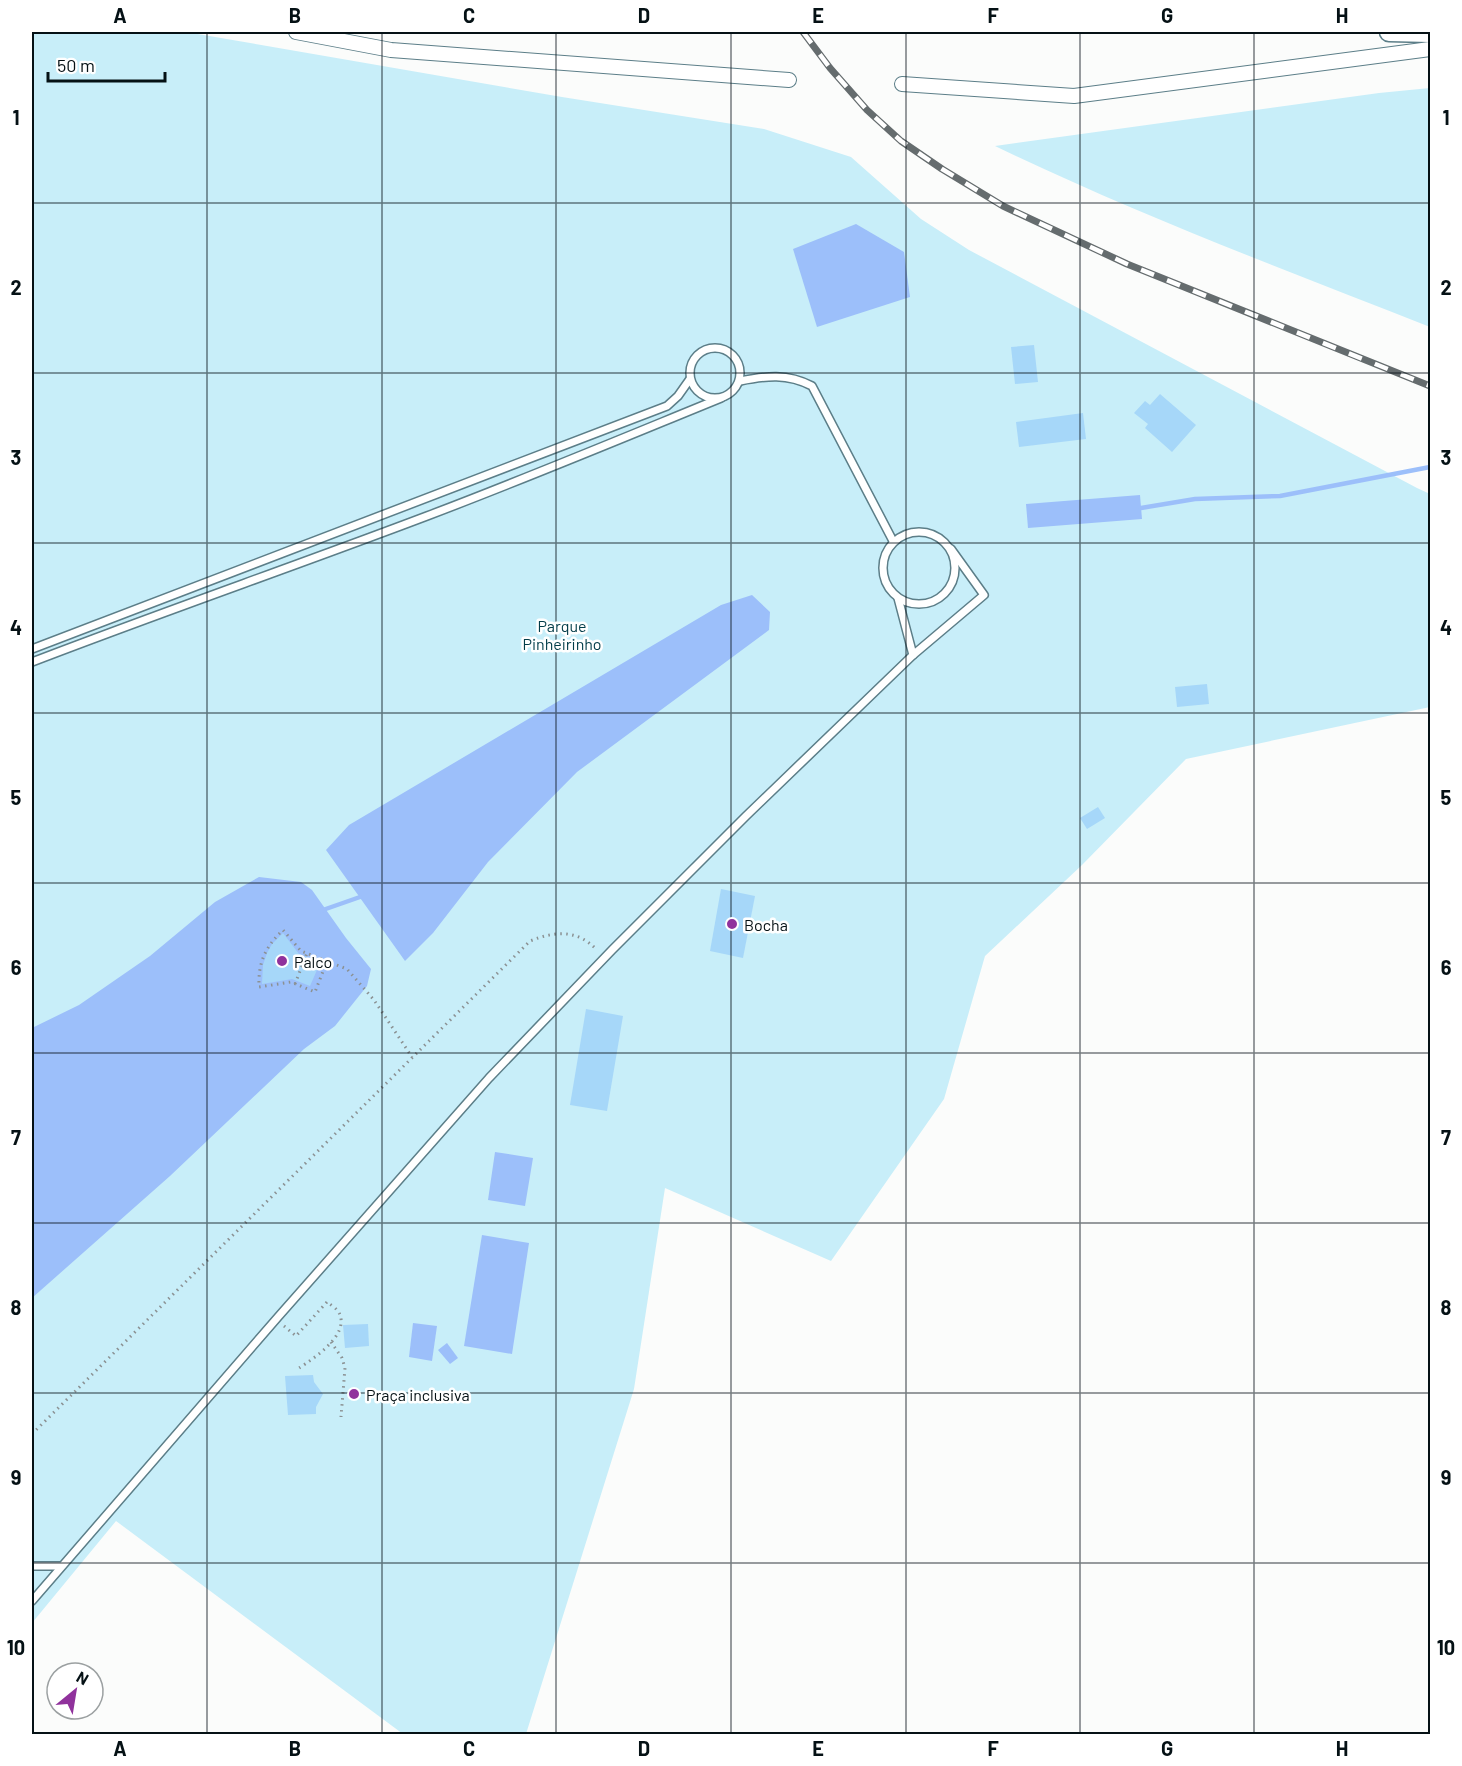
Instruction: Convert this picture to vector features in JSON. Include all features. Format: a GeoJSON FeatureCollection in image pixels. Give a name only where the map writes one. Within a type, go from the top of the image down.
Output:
{"type":"FeatureCollection","features":[{"type":"Feature","properties":{"kind":"main road"},"geometry":{"type":"LineString","coordinates":[[1389,32],[1431,33]]}},
{"type":"Feature","properties":{"kind":"street"},"geometry":{"type":"LineString","coordinates":[[296,32],[391,50],[789,80]]}},
{"type":"Feature","properties":{"kind":"street"},"geometry":{"type":"LineString","coordinates":[[902,84],[1074,96],[1431,49]]}},
{"type":"Feature","properties":{"kind":"lane"},"geometry":{"type":"LineString","coordinates":[[32,662],[430,515],[721,398],[733,392],[740,381],[740,368],[734,356],[723,349],[710,348],[698,354],[690,365],[690,379],[696,390],[708,398],[721,398]]}},
{"type":"Feature","properties":{"kind":"lane"},"geometry":{"type":"LineString","coordinates":[[740,381],[779,376],[800,380],[812,386],[893,541]]}},
{"type":"Feature","properties":{"kind":"lane"},"geometry":{"type":"LineString","coordinates":[[32,649],[667,406],[678,396],[690,379]]}},
{"type":"Feature","properties":{"kind":"lane"},"geometry":{"type":"LineString","coordinates":[[32,1601],[60,1566],[489,1078],[604,958],[746,816],[913,656],[984,595],[951,549],[939,537],[924,531],[908,532],[893,541],[884,554],[882,570],[887,586],[898,598],[914,604],[930,603],[944,594],[954,581],[956,565],[951,549]]}},
{"type":"Feature","properties":{"kind":"lane"},"geometry":{"type":"LineString","coordinates":[[898,598],[913,656]]}},
{"type":"Feature","properties":{"kind":"lane"},"geometry":{"type":"LineString","coordinates":[[32,1566],[60,1566]]}},
{"type":"Feature","properties":{"kind":"path"},"geometry":{"type":"LineString","coordinates":[[327,961],[315,992],[291,982],[259,987],[259,970],[263,955],[271,941],[283,930],[301,951],[307,953],[327,961],[347,969],[374,1000],[412,1058]]}},
{"type":"Feature","properties":{"kind":"path"},"geometry":{"type":"LineString","coordinates":[[32,1434],[530,941],[544,935],[568,933],[590,942],[604,958]]}},
{"type":"Feature","properties":{"kind":"path"},"geometry":{"type":"LineString","coordinates":[[295,984],[307,953]]}},
{"type":"Feature","properties":{"kind":"path"},"geometry":{"type":"LineString","coordinates":[[276,1319],[296,1336],[327,1302],[336,1309],[340,1316],[338,1332],[331,1342],[320,1354],[298,1368]]}},
{"type":"Feature","properties":{"kind":"path"},"geometry":{"type":"LineString","coordinates":[[331,1342],[342,1358],[345,1368],[341,1417]]}},
{"type":"Feature","properties":{"kind":"green space","name":"Parque Pinheirinho"},"geometry":{"type":"Polygon","coordinates":[[[32,32],[186,32],[562,97],[764,129],[851,157],[921,219],[969,250],[1430,494],[1430,707],[1186,759],[1082,865],[985,956],[944,1099],[831,1261],[665,1188],[634,1389],[526,1734],[403,1734],[116,1521],[32,1623],[32,32]]]}},
{"type":"Feature","properties":{"kind":"green space"},"geometry":{"type":"Polygon","coordinates":[[[1430,88],[1430,327],[1156,218],[995,146],[1379,93],[1430,88]]]}},
{"type":"Feature","properties":{"kind":"water"},"geometry":{"type":"Polygon","coordinates":[[[856,224],[904,252],[910,297],[817,327],[793,249],[856,224]]]}},
{"type":"Feature","properties":{"kind":"water"},"geometry":{"type":"Polygon","coordinates":[[[1140,495],[1142,519],[1028,528],[1026,504],[1140,495]]]}},
{"type":"Feature","properties":{"kind":"water"},"geometry":{"type":"Polygon","coordinates":[[[752,595],[770,612],[769,630],[577,772],[488,862],[433,933],[405,961],[326,850],[349,825],[721,605],[752,595]]]}},
{"type":"Feature","properties":{"kind":"water"},"geometry":{"type":"Polygon","coordinates":[[[259,877],[301,882],[312,890],[371,969],[367,986],[335,1026],[304,1049],[170,1176],[32,1298],[32,1028],[79,1005],[150,956],[215,902],[259,877]]]}},
{"type":"Feature","properties":{"kind":"water"},"geometry":{"type":"Polygon","coordinates":[[[495,1152],[533,1158],[525,1206],[488,1200],[495,1152]]]}},
{"type":"Feature","properties":{"kind":"water"},"geometry":{"type":"Polygon","coordinates":[[[482,1235],[529,1243],[512,1354],[464,1346],[482,1235]]]}},
{"type":"Feature","properties":{"kind":"water"},"geometry":{"type":"Polygon","coordinates":[[[413,1323],[437,1326],[432,1361],[409,1357],[413,1323]]]}},
{"type":"Feature","properties":{"kind":"water"},"geometry":{"type":"Polygon","coordinates":[[[447,1343],[458,1358],[450,1364],[438,1350],[447,1343]]]}},
{"type":"Feature","properties":{"kind":"building"},"geometry":{"type":"Polygon","coordinates":[[[1034,345],[1038,382],[1015,384],[1011,347],[1034,345]]]}},
{"type":"Feature","properties":{"kind":"building"},"geometry":{"type":"Polygon","coordinates":[[[1160,394],[1196,425],[1172,452],[1145,428],[1148,424],[1134,413],[1145,401],[1150,405],[1160,394]]]}},
{"type":"Feature","properties":{"kind":"building"},"geometry":{"type":"Polygon","coordinates":[[[1083,413],[1086,439],[1019,447],[1016,422],[1083,413]]]}},
{"type":"Feature","properties":{"kind":"building"},"geometry":{"type":"Polygon","coordinates":[[[1207,684],[1209,704],[1177,707],[1175,687],[1207,684]]]}},
{"type":"Feature","properties":{"kind":"building"},"geometry":{"type":"Polygon","coordinates":[[[1098,807],[1105,818],[1087,829],[1080,818],[1098,807]]]}},
{"type":"Feature","properties":{"kind":"building","name":"Bocha"},"geometry":{"type":"Polygon","coordinates":[[[721,889],[755,896],[743,958],[710,951],[721,889]]]}},
{"type":"Feature","properties":{"kind":"building","name":"Palco"},"geometry":{"type":"Polygon","coordinates":[[[283,933],[299,954],[320,963],[310,986],[292,979],[262,984],[263,965],[267,953],[283,933]]]}},
{"type":"Feature","properties":{"kind":"building"},"geometry":{"type":"Polygon","coordinates":[[[586,1009],[623,1016],[607,1111],[570,1105],[586,1009]]]}},
{"type":"Feature","properties":{"kind":"building"},"geometry":{"type":"Polygon","coordinates":[[[368,1324],[369,1346],[345,1348],[343,1325],[368,1324]]]}},
{"type":"Feature","properties":{"kind":"building"},"geometry":{"type":"Polygon","coordinates":[[[313,1375],[314,1382],[323,1394],[316,1407],[316,1414],[288,1415],[285,1376],[313,1375]]]}},
{"type":"Feature","properties":{"kind":"waterway"},"geometry":{"type":"LineString","coordinates":[[1141,508],[1195,499],[1280,496],[1430,467]]}},
{"type":"Feature","properties":{"kind":"waterway"},"geometry":{"type":"LineString","coordinates":[[320,911],[360,897]]}},
{"type":"Feature","properties":{"kind":"railway"},"geometry":{"type":"LineString","coordinates":[[803,32],[830,68],[867,110],[901,141],[1003,206],[1127,264],[1430,386]]}},
{"type":"Feature","properties":{"kind":"place","name":"Bocha"},"geometry":{"type":"Point","coordinates":[732,924]}},
{"type":"Feature","properties":{"kind":"place","name":"Palco"},"geometry":{"type":"Point","coordinates":[282,961]}},
{"type":"Feature","properties":{"kind":"place","name":"Praça inclusiva"},"geometry":{"type":"Point","coordinates":[354,1394]}}]}
